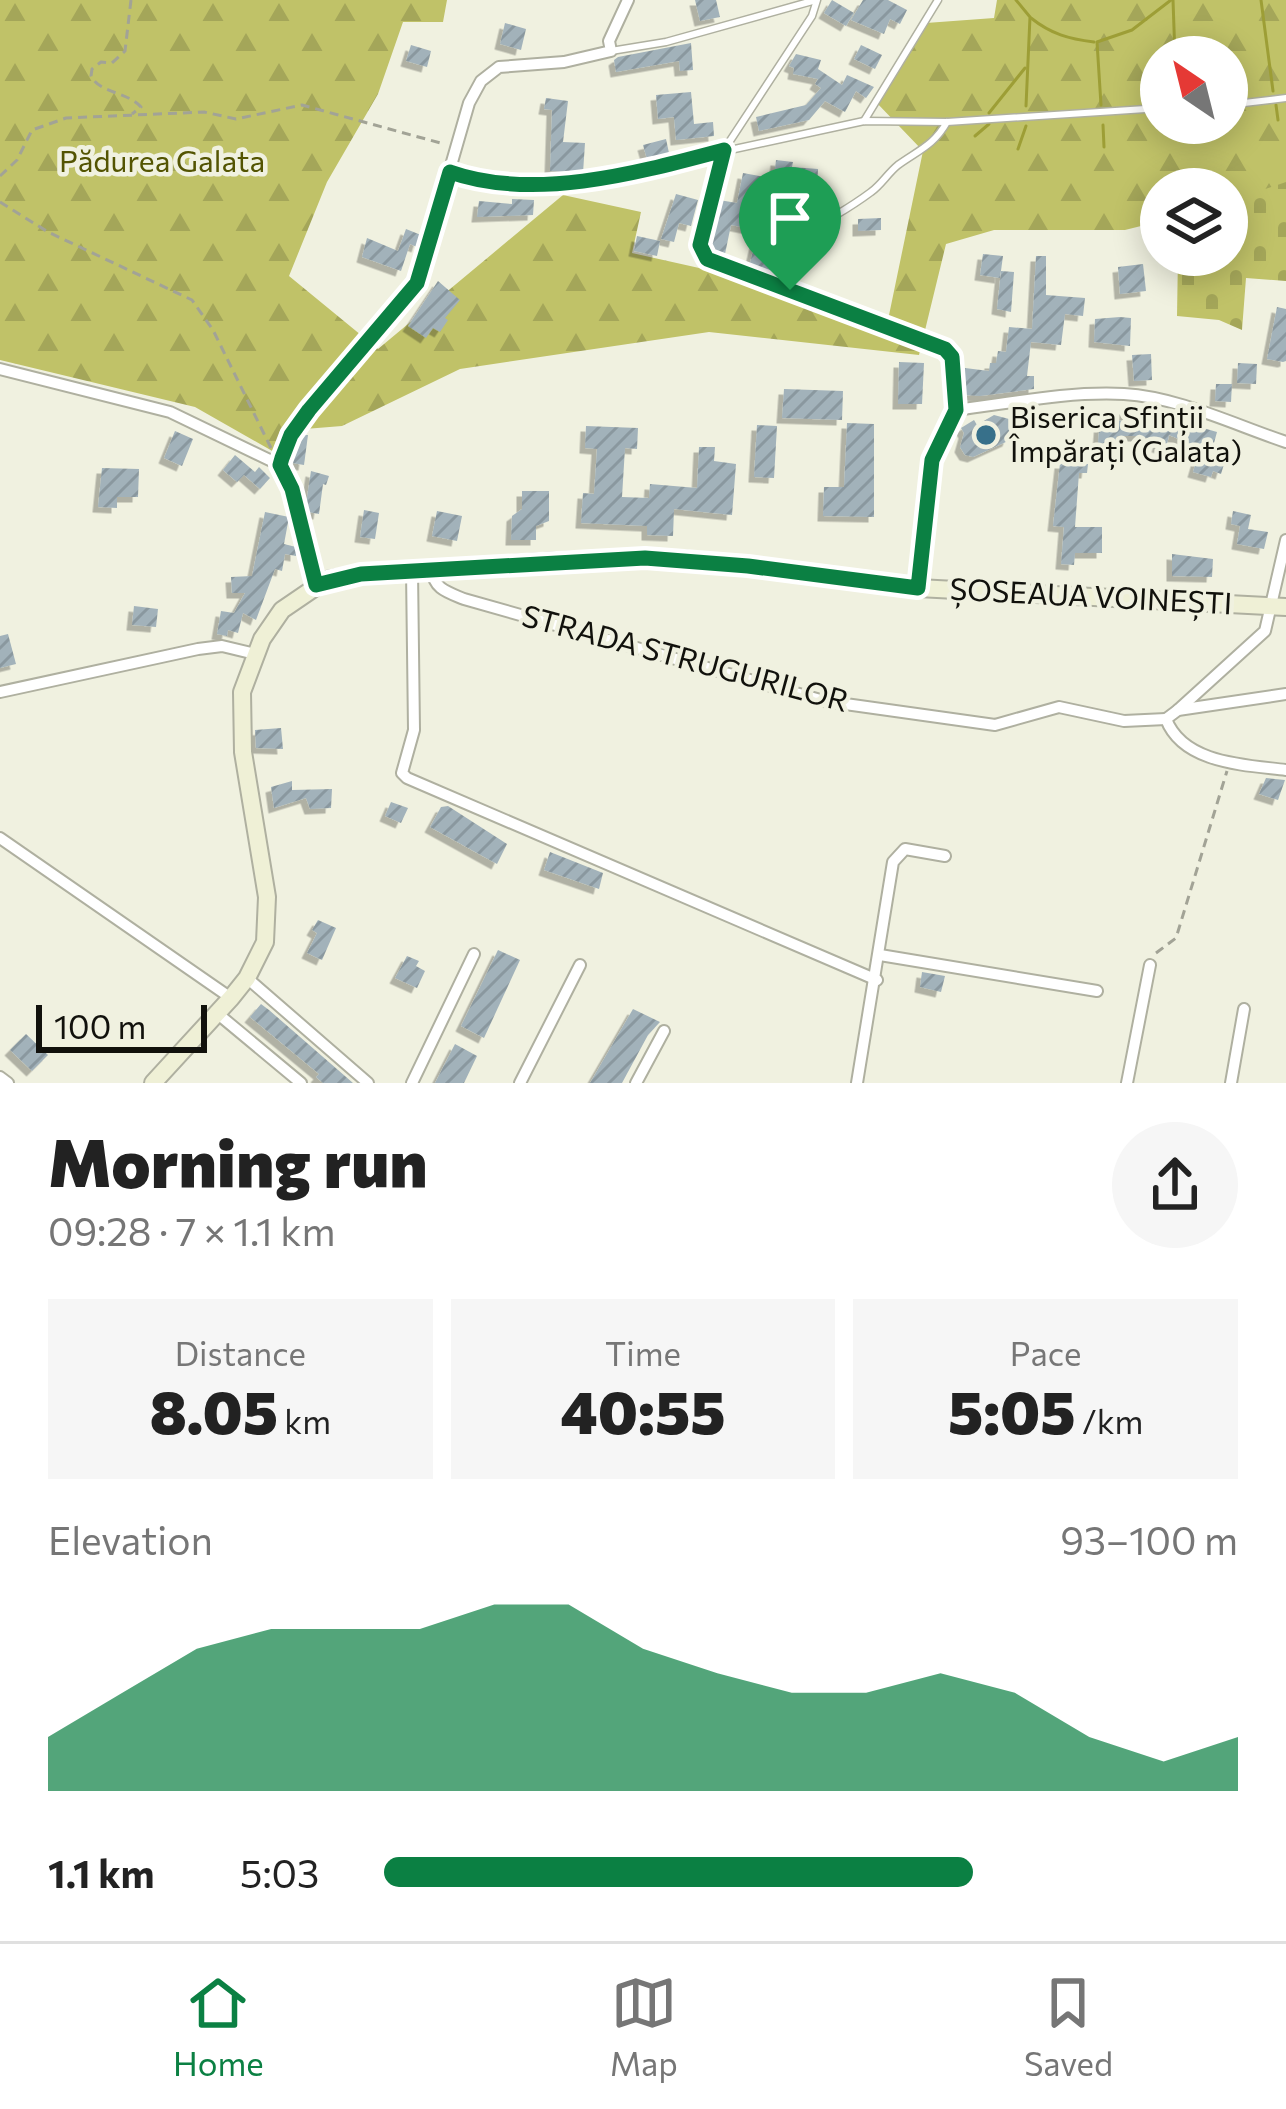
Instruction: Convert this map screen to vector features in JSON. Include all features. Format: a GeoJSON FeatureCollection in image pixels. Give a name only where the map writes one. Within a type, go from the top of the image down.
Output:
{"type":"FeatureCollection","features":[{"type":"Feature","properties":{"kind":"main road","name":"ȘOSEAUA VOINEȘTI"},"geometry":{"type":"LineString","coordinates":[[316,585],[336,578],[412,571],[600,558],[680,559],[918,588],[1280,607]]}},
{"type":"Feature","properties":{"kind":"main road"},"geometry":{"type":"LineString","coordinates":[[152,1083],[231,998],[265,942],[268,921],[241,731],[242,692],[255,654],[282,610],[316,585]]}},
{"type":"Feature","properties":{"kind":"street"},"geometry":{"type":"LineString","coordinates":[[280,465],[291,435],[309,410],[417,283],[481,81],[499,67],[564,62],[611,51],[609,41],[628,0]]}},
{"type":"Feature","properties":{"kind":"street"},"geometry":{"type":"LineString","coordinates":[[0,369],[170,412],[280,465],[292,489],[316,585]]}},
{"type":"Feature","properties":{"kind":"street"},"geometry":{"type":"LineString","coordinates":[[918,588],[932,460],[956,410],[1076,395],[1129,394],[1286,442]]}},
{"type":"Feature","properties":{"kind":"street"},"geometry":{"type":"LineString","coordinates":[[1286,540],[1280,607],[1265,631],[1166,719],[1185,746],[1230,761],[1286,770]]}},
{"type":"Feature","properties":{"kind":"street","name":"STRADA STRUGURILOR"},"geometry":{"type":"LineString","coordinates":[[432,570],[433,581],[441,589],[464,599],[824,701],[995,725],[1059,707],[1124,721],[1166,719]]}},
{"type":"Feature","properties":{"kind":"street"},"geometry":{"type":"LineString","coordinates":[[412,571],[414,730],[402,773],[407,778],[877,980]]}},
{"type":"Feature","properties":{"kind":"street"},"geometry":{"type":"LineString","coordinates":[[0,692],[198,649],[222,646],[255,654]]}},
{"type":"Feature","properties":{"kind":"street"},"geometry":{"type":"LineString","coordinates":[[1178,710],[1286,694]]}},
{"type":"Feature","properties":{"kind":"street"},"geometry":{"type":"LineString","coordinates":[[0,838],[231,998]]}},
{"type":"Feature","properties":{"kind":"street"},"geometry":{"type":"LineString","coordinates":[[856,1083],[896,856],[911,848],[945,856]]}},
{"type":"Feature","properties":{"kind":"street"},"geometry":{"type":"LineString","coordinates":[[412,1083],[474,954]]}},
{"type":"Feature","properties":{"kind":"street"},"geometry":{"type":"LineString","coordinates":[[880,955],[1097,991]]}},
{"type":"Feature","properties":{"kind":"street"},"geometry":{"type":"LineString","coordinates":[[520,1083],[580,965]]}},
{"type":"Feature","properties":{"kind":"street"},"geometry":{"type":"LineString","coordinates":[[1127,1083],[1150,965]]}},
{"type":"Feature","properties":{"kind":"street"},"geometry":{"type":"LineString","coordinates":[[247,978],[368,1083]]}},
{"type":"Feature","properties":{"kind":"street"},"geometry":{"type":"LineString","coordinates":[[1231,1083],[1244,1009]]}},
{"type":"Feature","properties":{"kind":"street"},"geometry":{"type":"LineString","coordinates":[[218,1014],[301,1083]]}},
{"type":"Feature","properties":{"kind":"street"},"geometry":{"type":"LineString","coordinates":[[636,1083],[664,1030]]}},
{"type":"Feature","properties":{"kind":"street"},"geometry":{"type":"LineString","coordinates":[[0,1077],[8,1083]]}},
{"type":"Feature","properties":{"kind":"lane"},"geometry":{"type":"LineString","coordinates":[[611,51],[685,37],[817,0]]}},
{"type":"Feature","properties":{"kind":"lane"},"geometry":{"type":"LineString","coordinates":[[817,0],[812,16],[724,150],[701,254],[718,266],[945,349],[955,363],[956,410]]}},
{"type":"Feature","properties":{"kind":"lane"},"geometry":{"type":"LineString","coordinates":[[865,121],[938,0]]}},
{"type":"Feature","properties":{"kind":"lane"},"geometry":{"type":"LineString","coordinates":[[1248,103],[1286,98]]}},
{"type":"Feature","properties":{"kind":"lane"},"geometry":{"type":"LineString","coordinates":[[450,172],[481,181],[582,182],[865,121],[947,122],[1140,108]]}},
{"type":"Feature","properties":{"kind":"lane"},"geometry":{"type":"LineString","coordinates":[[790,290],[802,244],[814,227],[928,149],[947,122]]}},
{"type":"Feature","properties":{"kind":"path"},"geometry":{"type":"LineString","coordinates":[[131,0],[125,51],[112,63],[101,62],[92,68],[91,76],[101,87],[135,100],[141,107],[132,115]]}},
{"type":"Feature","properties":{"kind":"path"},"geometry":{"type":"LineString","coordinates":[[0,176],[17,160],[32,130],[66,118],[204,112],[236,119],[302,105],[457,149]]}},
{"type":"Feature","properties":{"kind":"path"},"geometry":{"type":"LineString","coordinates":[[0,202],[48,232],[192,300],[213,330],[280,465]]}},
{"type":"Feature","properties":{"kind":"path"},"geometry":{"type":"LineString","coordinates":[[1150,965],[1159,948],[1176,938],[1230,761]]}},
{"type":"Feature","properties":{"kind":"green space","name":"Pădurea Galata"},"geometry":{"type":"Polygon","coordinates":[[[0,0],[447,0],[443,22],[403,22],[378,94],[327,182],[289,276],[378,349],[563,195],[641,212],[632,253],[775,285],[888,320],[923,151],[875,101],[926,23],[994,18],[997,0],[1286,0],[1286,189],[1248,199],[1248,168],[1140,168],[1140,226],[994,230],[946,244],[919,355],[709,332],[460,369],[342,426],[280,431],[274,452],[195,407],[0,360],[0,0]]]}},
{"type":"Feature","properties":{"kind":"green space"},"geometry":{"type":"Polygon","coordinates":[[[1286,182],[1286,281],[1246,278],[1242,330],[1219,320],[1177,316],[1178,276],[1248,276],[1248,195],[1286,182]]]}},
{"type":"Feature","properties":{"kind":"building"},"geometry":{"type":"Polygon","coordinates":[[[695,0],[716,0],[720,17],[700,21],[695,0]]]}},
{"type":"Feature","properties":{"kind":"building"},"geometry":{"type":"Polygon","coordinates":[[[832,0],[854,13],[846,26],[824,13],[832,0]]]}},
{"type":"Feature","properties":{"kind":"building"},"geometry":{"type":"Polygon","coordinates":[[[863,0],[888,0],[907,10],[900,24],[890,19],[884,34],[851,20],[863,0]]]}},
{"type":"Feature","properties":{"kind":"building"},"geometry":{"type":"Polygon","coordinates":[[[505,23],[526,29],[521,50],[500,44],[505,23]]]}},
{"type":"Feature","properties":{"kind":"building"},"geometry":{"type":"Polygon","coordinates":[[[691,43],[693,70],[680,71],[679,61],[616,72],[618,57],[691,43]]]}},
{"type":"Feature","properties":{"kind":"building"},"geometry":{"type":"Polygon","coordinates":[[[411,45],[431,51],[427,67],[406,61],[411,45]]]}},
{"type":"Feature","properties":{"kind":"building"},"geometry":{"type":"Polygon","coordinates":[[[861,45],[882,55],[875,69],[854,59],[861,45]]]}},
{"type":"Feature","properties":{"kind":"building"},"geometry":{"type":"Polygon","coordinates":[[[796,54],[821,60],[818,69],[842,85],[847,75],[874,87],[866,98],[856,91],[845,112],[825,101],[809,120],[759,131],[756,117],[806,105],[821,88],[815,84],[818,79],[793,74],[789,66],[796,54]]]}},
{"type":"Feature","properties":{"kind":"building"},"geometry":{"type":"Polygon","coordinates":[[[691,92],[694,124],[713,122],[714,136],[676,140],[674,117],[658,119],[656,95],[691,92]]]}},
{"type":"Feature","properties":{"kind":"building"},"geometry":{"type":"Polygon","coordinates":[[[546,98],[568,101],[563,142],[585,143],[583,173],[550,171],[552,110],[544,109],[546,98]]]}},
{"type":"Feature","properties":{"kind":"building"},"geometry":{"type":"Polygon","coordinates":[[[666,139],[669,153],[647,159],[643,145],[666,139]]]}},
{"type":"Feature","properties":{"kind":"building"},"geometry":{"type":"Polygon","coordinates":[[[776,160],[818,169],[817,191],[799,189],[799,181],[774,179],[776,160]]]}},
{"type":"Feature","properties":{"kind":"building"},"geometry":{"type":"Polygon","coordinates":[[[743,173],[765,177],[758,212],[765,212],[762,231],[731,225],[725,254],[709,250],[719,200],[737,203],[743,173]]]}},
{"type":"Feature","properties":{"kind":"building"},"geometry":{"type":"Polygon","coordinates":[[[676,194],[698,200],[691,226],[679,223],[674,242],[661,239],[676,194]]]}},
{"type":"Feature","properties":{"kind":"building"},"geometry":{"type":"Polygon","coordinates":[[[512,199],[534,200],[533,215],[477,217],[479,201],[512,204],[512,199]]]}},
{"type":"Feature","properties":{"kind":"building"},"geometry":{"type":"Polygon","coordinates":[[[810,206],[808,227],[803,232],[788,231],[789,207],[810,206]]]}},
{"type":"Feature","properties":{"kind":"building"},"geometry":{"type":"Polygon","coordinates":[[[881,218],[881,230],[858,231],[858,219],[881,218]]]}},
{"type":"Feature","properties":{"kind":"building"},"geometry":{"type":"Polygon","coordinates":[[[406,229],[421,235],[417,247],[410,244],[401,271],[362,257],[367,238],[398,251],[406,229]]]}},
{"type":"Feature","properties":{"kind":"building"},"geometry":{"type":"Polygon","coordinates":[[[757,234],[774,238],[770,253],[791,259],[785,278],[749,267],[757,234]]]}},
{"type":"Feature","properties":{"kind":"building"},"geometry":{"type":"Polygon","coordinates":[[[637,236],[660,241],[657,256],[634,251],[637,236]]]}},
{"type":"Feature","properties":{"kind":"building"},"geometry":{"type":"Polygon","coordinates":[[[983,254],[1003,256],[1000,278],[980,275],[983,254]]]}},
{"type":"Feature","properties":{"kind":"building"},"geometry":{"type":"Polygon","coordinates":[[[1036,256],[1046,256],[1046,295],[1085,298],[1083,316],[1065,314],[1061,345],[1031,342],[1027,376],[1034,376],[1034,389],[963,395],[965,368],[989,371],[998,351],[1006,352],[1009,327],[1032,329],[1036,256]]]}},
{"type":"Feature","properties":{"kind":"building"},"geometry":{"type":"Polygon","coordinates":[[[1140,264],[1146,291],[1120,294],[1118,267],[1140,264]]]}},
{"type":"Feature","properties":{"kind":"building"},"geometry":{"type":"Polygon","coordinates":[[[1001,271],[1014,272],[1011,312],[997,309],[1001,271]]]}},
{"type":"Feature","properties":{"kind":"building"},"geometry":{"type":"Polygon","coordinates":[[[438,281],[460,300],[440,332],[433,328],[426,338],[408,326],[438,281]]]}},
{"type":"Feature","properties":{"kind":"building"},"geometry":{"type":"Polygon","coordinates":[[[1277,307],[1286,309],[1283,362],[1267,359],[1277,307]]]}},
{"type":"Feature","properties":{"kind":"building"},"geometry":{"type":"Polygon","coordinates":[[[1131,318],[1130,346],[1094,342],[1095,319],[1131,318]]]}},
{"type":"Feature","properties":{"kind":"building"},"geometry":{"type":"Polygon","coordinates":[[[1151,354],[1152,380],[1134,381],[1132,355],[1151,354]]]}},
{"type":"Feature","properties":{"kind":"building"},"geometry":{"type":"Polygon","coordinates":[[[899,362],[924,363],[922,404],[898,404],[899,362]]]}},
{"type":"Feature","properties":{"kind":"building"},"geometry":{"type":"Polygon","coordinates":[[[1238,363],[1257,364],[1256,384],[1237,383],[1238,363]]]}},
{"type":"Feature","properties":{"kind":"building"},"geometry":{"type":"Polygon","coordinates":[[[1216,384],[1232,384],[1231,402],[1215,401],[1216,384]]]}},
{"type":"Feature","properties":{"kind":"building"},"geometry":{"type":"Polygon","coordinates":[[[784,389],[843,391],[842,420],[782,418],[784,389]]]}},
{"type":"Feature","properties":{"kind":"building"},"geometry":{"type":"Polygon","coordinates":[[[1125,409],[1139,409],[1138,418],[1164,421],[1165,416],[1193,425],[1194,419],[1205,423],[1203,428],[1217,432],[1214,443],[1221,445],[1216,459],[1225,461],[1221,474],[1213,471],[1211,477],[1193,472],[1200,448],[1169,435],[1166,449],[1157,447],[1159,440],[1136,436],[1117,436],[1116,444],[1098,443],[1100,419],[1124,421],[1125,409]]]}},
{"type":"Feature","properties":{"kind":"building","name":"Biserica Sfinții Împărați (Galata)"},"geometry":{"type":"Polygon","coordinates":[[[994,415],[1009,419],[1013,426],[1008,441],[973,457],[965,455],[960,447],[961,428],[994,415]]]}},
{"type":"Feature","properties":{"kind":"building"},"geometry":{"type":"Polygon","coordinates":[[[847,423],[874,424],[874,517],[823,516],[824,487],[844,487],[847,423]]]}},
{"type":"Feature","properties":{"kind":"building"},"geometry":{"type":"Polygon","coordinates":[[[757,425],[777,426],[774,478],[754,477],[757,425]]]}},
{"type":"Feature","properties":{"kind":"building"},"geometry":{"type":"Polygon","coordinates":[[[586,426],[638,428],[637,449],[625,448],[622,497],[649,498],[650,484],[697,488],[699,447],[715,447],[714,461],[736,464],[732,515],[674,509],[673,536],[647,535],[647,526],[581,523],[583,493],[594,494],[597,449],[585,448],[586,426]]]}},
{"type":"Feature","properties":{"kind":"building"},"geometry":{"type":"Polygon","coordinates":[[[175,431],[193,439],[182,466],[164,458],[175,431]]]}},
{"type":"Feature","properties":{"kind":"building"},"geometry":{"type":"Polygon","coordinates":[[[308,435],[304,465],[292,463],[308,435]]]}},
{"type":"Feature","properties":{"kind":"building"},"geometry":{"type":"Polygon","coordinates":[[[235,455],[270,478],[260,489],[244,475],[237,482],[223,470],[235,455]]]}},
{"type":"Feature","properties":{"kind":"building"},"geometry":{"type":"Polygon","coordinates":[[[1060,463],[1088,464],[1087,473],[1079,473],[1075,527],[1102,527],[1102,553],[1075,553],[1074,565],[1061,564],[1064,527],[1053,526],[1060,463]]]}},
{"type":"Feature","properties":{"kind":"building"},"geometry":{"type":"Polygon","coordinates":[[[102,468],[139,469],[138,497],[117,497],[117,508],[98,507],[102,468]]]}},
{"type":"Feature","properties":{"kind":"building"},"geometry":{"type":"Polygon","coordinates":[[[311,471],[329,476],[323,484],[319,514],[308,512],[306,504],[311,471]]]}},
{"type":"Feature","properties":{"kind":"building"},"geometry":{"type":"Polygon","coordinates":[[[522,491],[549,491],[549,521],[536,526],[536,540],[511,540],[512,516],[522,509],[522,491]]]}},
{"type":"Feature","properties":{"kind":"building"},"geometry":{"type":"Polygon","coordinates":[[[364,510],[379,513],[375,539],[360,537],[364,510]]]}},
{"type":"Feature","properties":{"kind":"building"},"geometry":{"type":"Polygon","coordinates":[[[437,511],[462,516],[457,541],[432,536],[437,511]]]}},
{"type":"Feature","properties":{"kind":"building"},"geometry":{"type":"Polygon","coordinates":[[[1233,511],[1251,515],[1248,529],[1268,532],[1264,549],[1237,544],[1240,526],[1231,524],[1233,511]]]}},
{"type":"Feature","properties":{"kind":"building"},"geometry":{"type":"Polygon","coordinates":[[[265,512],[289,517],[284,544],[296,547],[296,556],[285,554],[282,571],[275,569],[256,620],[243,613],[238,633],[217,634],[221,611],[234,613],[245,593],[232,593],[231,577],[252,576],[265,512]]]}},
{"type":"Feature","properties":{"kind":"building"},"geometry":{"type":"Polygon","coordinates":[[[1172,554],[1213,559],[1212,577],[1172,576],[1172,554]]]}},
{"type":"Feature","properties":{"kind":"building"},"geometry":{"type":"Polygon","coordinates":[[[134,606],[158,609],[156,627],[132,625],[134,606]]]}},
{"type":"Feature","properties":{"kind":"building"},"geometry":{"type":"Polygon","coordinates":[[[8,634],[16,664],[0,668],[0,636],[8,634]]]}},
{"type":"Feature","properties":{"kind":"building"},"geometry":{"type":"Polygon","coordinates":[[[281,728],[283,749],[256,748],[255,730],[281,728]]]}},
{"type":"Feature","properties":{"kind":"building"},"geometry":{"type":"Polygon","coordinates":[[[1266,778],[1285,780],[1278,800],[1259,794],[1266,778]]]}},
{"type":"Feature","properties":{"kind":"building"},"geometry":{"type":"Polygon","coordinates":[[[292,781],[292,790],[332,789],[331,808],[310,809],[306,798],[274,808],[271,787],[292,781]]]}},
{"type":"Feature","properties":{"kind":"building"},"geometry":{"type":"Polygon","coordinates":[[[391,802],[408,808],[401,823],[385,816],[391,802]]]}},
{"type":"Feature","properties":{"kind":"building"},"geometry":{"type":"Polygon","coordinates":[[[448,806],[507,844],[497,864],[430,827],[441,807],[448,806]]]}},
{"type":"Feature","properties":{"kind":"building"},"geometry":{"type":"Polygon","coordinates":[[[550,852],[603,873],[599,889],[544,870],[550,852]]]}},
{"type":"Feature","properties":{"kind":"building"},"geometry":{"type":"Polygon","coordinates":[[[318,920],[336,928],[322,960],[307,953],[318,920]]]}},
{"type":"Feature","properties":{"kind":"building"},"geometry":{"type":"Polygon","coordinates":[[[498,950],[520,960],[484,1038],[461,1026],[498,950]]]}},
{"type":"Feature","properties":{"kind":"building"},"geometry":{"type":"Polygon","coordinates":[[[407,956],[419,961],[416,966],[425,971],[417,988],[395,978],[407,956]]]}},
{"type":"Feature","properties":{"kind":"building"},"geometry":{"type":"Polygon","coordinates":[[[922,972],[945,976],[941,992],[920,987],[922,972]]]}},
{"type":"Feature","properties":{"kind":"building"},"geometry":{"type":"Polygon","coordinates":[[[261,1004],[353,1083],[323,1083],[316,1077],[319,1074],[250,1017],[261,1004]]]}},
{"type":"Feature","properties":{"kind":"building"},"geometry":{"type":"Polygon","coordinates":[[[633,1009],[660,1022],[622,1083],[590,1083],[633,1009]]]}},
{"type":"Feature","properties":{"kind":"building"},"geometry":{"type":"Polygon","coordinates":[[[26,1034],[48,1055],[32,1071],[10,1050],[26,1034]]]}},
{"type":"Feature","properties":{"kind":"building"},"geometry":{"type":"Polygon","coordinates":[[[455,1044],[477,1056],[464,1083],[435,1083],[455,1044]]]}},
{"type":"Feature","properties":{"kind":"waterway"},"geometry":{"type":"LineString","coordinates":[[1016,0],[1030,17],[1026,106]]}},
{"type":"Feature","properties":{"kind":"waterway"},"geometry":{"type":"LineString","coordinates":[[1101,105],[1097,42],[1132,30],[1171,0]]}},
{"type":"Feature","properties":{"kind":"waterway"},"geometry":{"type":"LineString","coordinates":[[1173,0],[1174,36]]}},
{"type":"Feature","properties":{"kind":"waterway"},"geometry":{"type":"LineString","coordinates":[[1261,0],[1273,91]]}},
{"type":"Feature","properties":{"kind":"waterway"},"geometry":{"type":"LineString","coordinates":[[1031,18],[1061,35],[1094,42]]}},
{"type":"Feature","properties":{"kind":"waterway"},"geometry":{"type":"LineString","coordinates":[[989,113],[1025,68]]}},
{"type":"Feature","properties":{"kind":"waterway"},"geometry":{"type":"LineString","coordinates":[[1276,105],[1278,120]]}},
{"type":"Feature","properties":{"kind":"waterway"},"geometry":{"type":"LineString","coordinates":[[975,136],[989,124]]}},
{"type":"Feature","properties":{"kind":"waterway"},"geometry":{"type":"LineString","coordinates":[[1103,125],[1104,147]]}},
{"type":"Feature","properties":{"kind":"waterway"},"geometry":{"type":"LineString","coordinates":[[1018,149],[1026,126]]}},
{"type":"Feature","properties":{"kind":"place","name":"Biserica Sfinții Împărați (Galata)"},"geometry":{"type":"Point","coordinates":[986,435]}},
{"type":"Feature","properties":{"kind":"route"},"geometry":{"type":"LineString","coordinates":[[724,150],[701,254],[718,266],[790,290],[945,349],[955,363],[956,410],[932,460],[918,588],[645,558],[361,574],[316,585],[292,489],[280,465],[282,458],[309,410],[417,283],[450,172],[481,181],[582,182],[724,150]]}}]}
